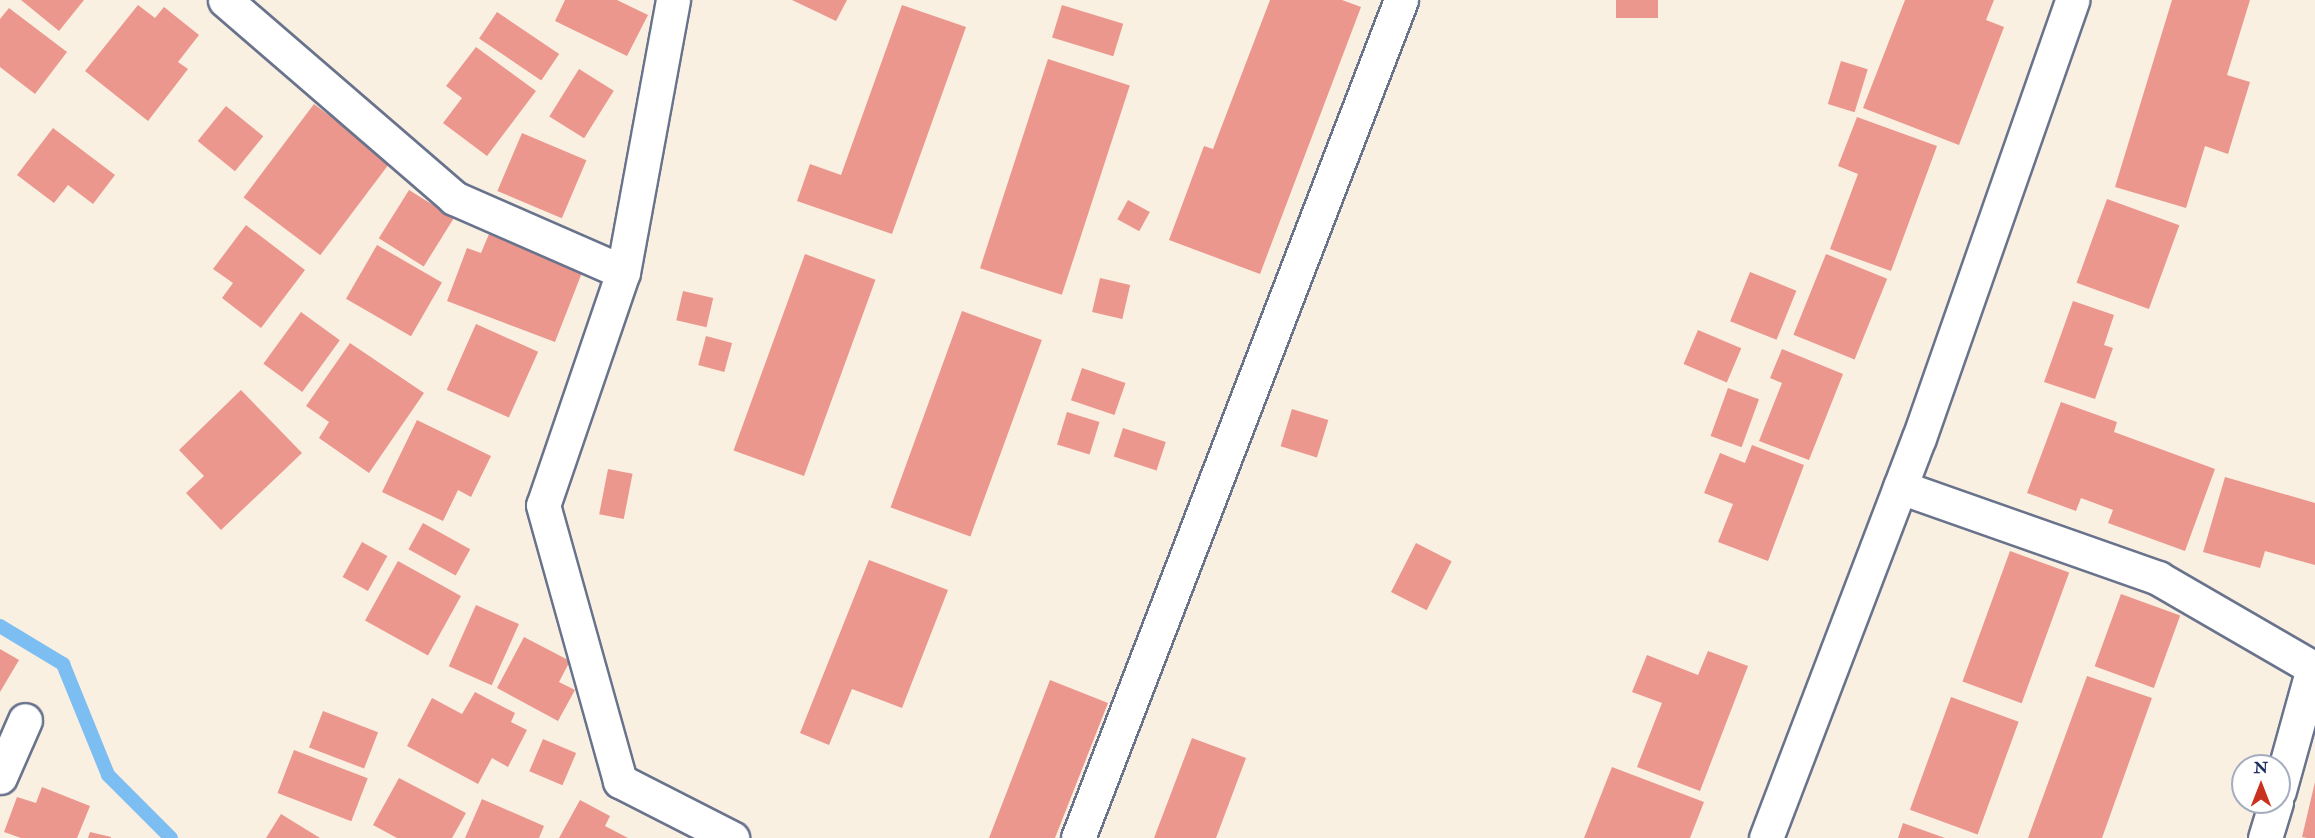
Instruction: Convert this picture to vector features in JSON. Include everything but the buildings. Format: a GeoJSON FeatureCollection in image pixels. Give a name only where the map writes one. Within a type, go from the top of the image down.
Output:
{"type":"FeatureCollection","features":[{"type":"Feature","properties":{"kind":"street"},"geometry":{"type":"LineString","coordinates":[[225,0],[454,198],[623,272]]}},
{"type":"Feature","properties":{"kind":"street"},"geometry":{"type":"LineString","coordinates":[[673,0],[623,272],[543,505],[620,781],[732,838]]}},
{"type":"Feature","properties":{"kind":"street"},"geometry":{"type":"LineString","coordinates":[[1078,838],[1401,0]]}},
{"type":"Feature","properties":{"kind":"street"},"geometry":{"type":"LineString","coordinates":[[1766,838],[1900,487],[2072,0]]}},
{"type":"Feature","properties":{"kind":"street"},"geometry":{"type":"LineString","coordinates":[[1900,487],[2158,578],[2313,668],[2289,754]]}},
{"type":"Feature","properties":{"kind":"street"},"geometry":{"type":"LineString","coordinates":[[0,777],[25,720]]}},
{"type":"Feature","properties":{"kind":"street"},"geometry":{"type":"LineString","coordinates":[[2265,838],[2272,814]]}},
{"type":"Feature","properties":{"kind":"waterway"},"geometry":{"type":"LineString","coordinates":[[0,626],[63,664],[108,775],[171,838]]}}]}
